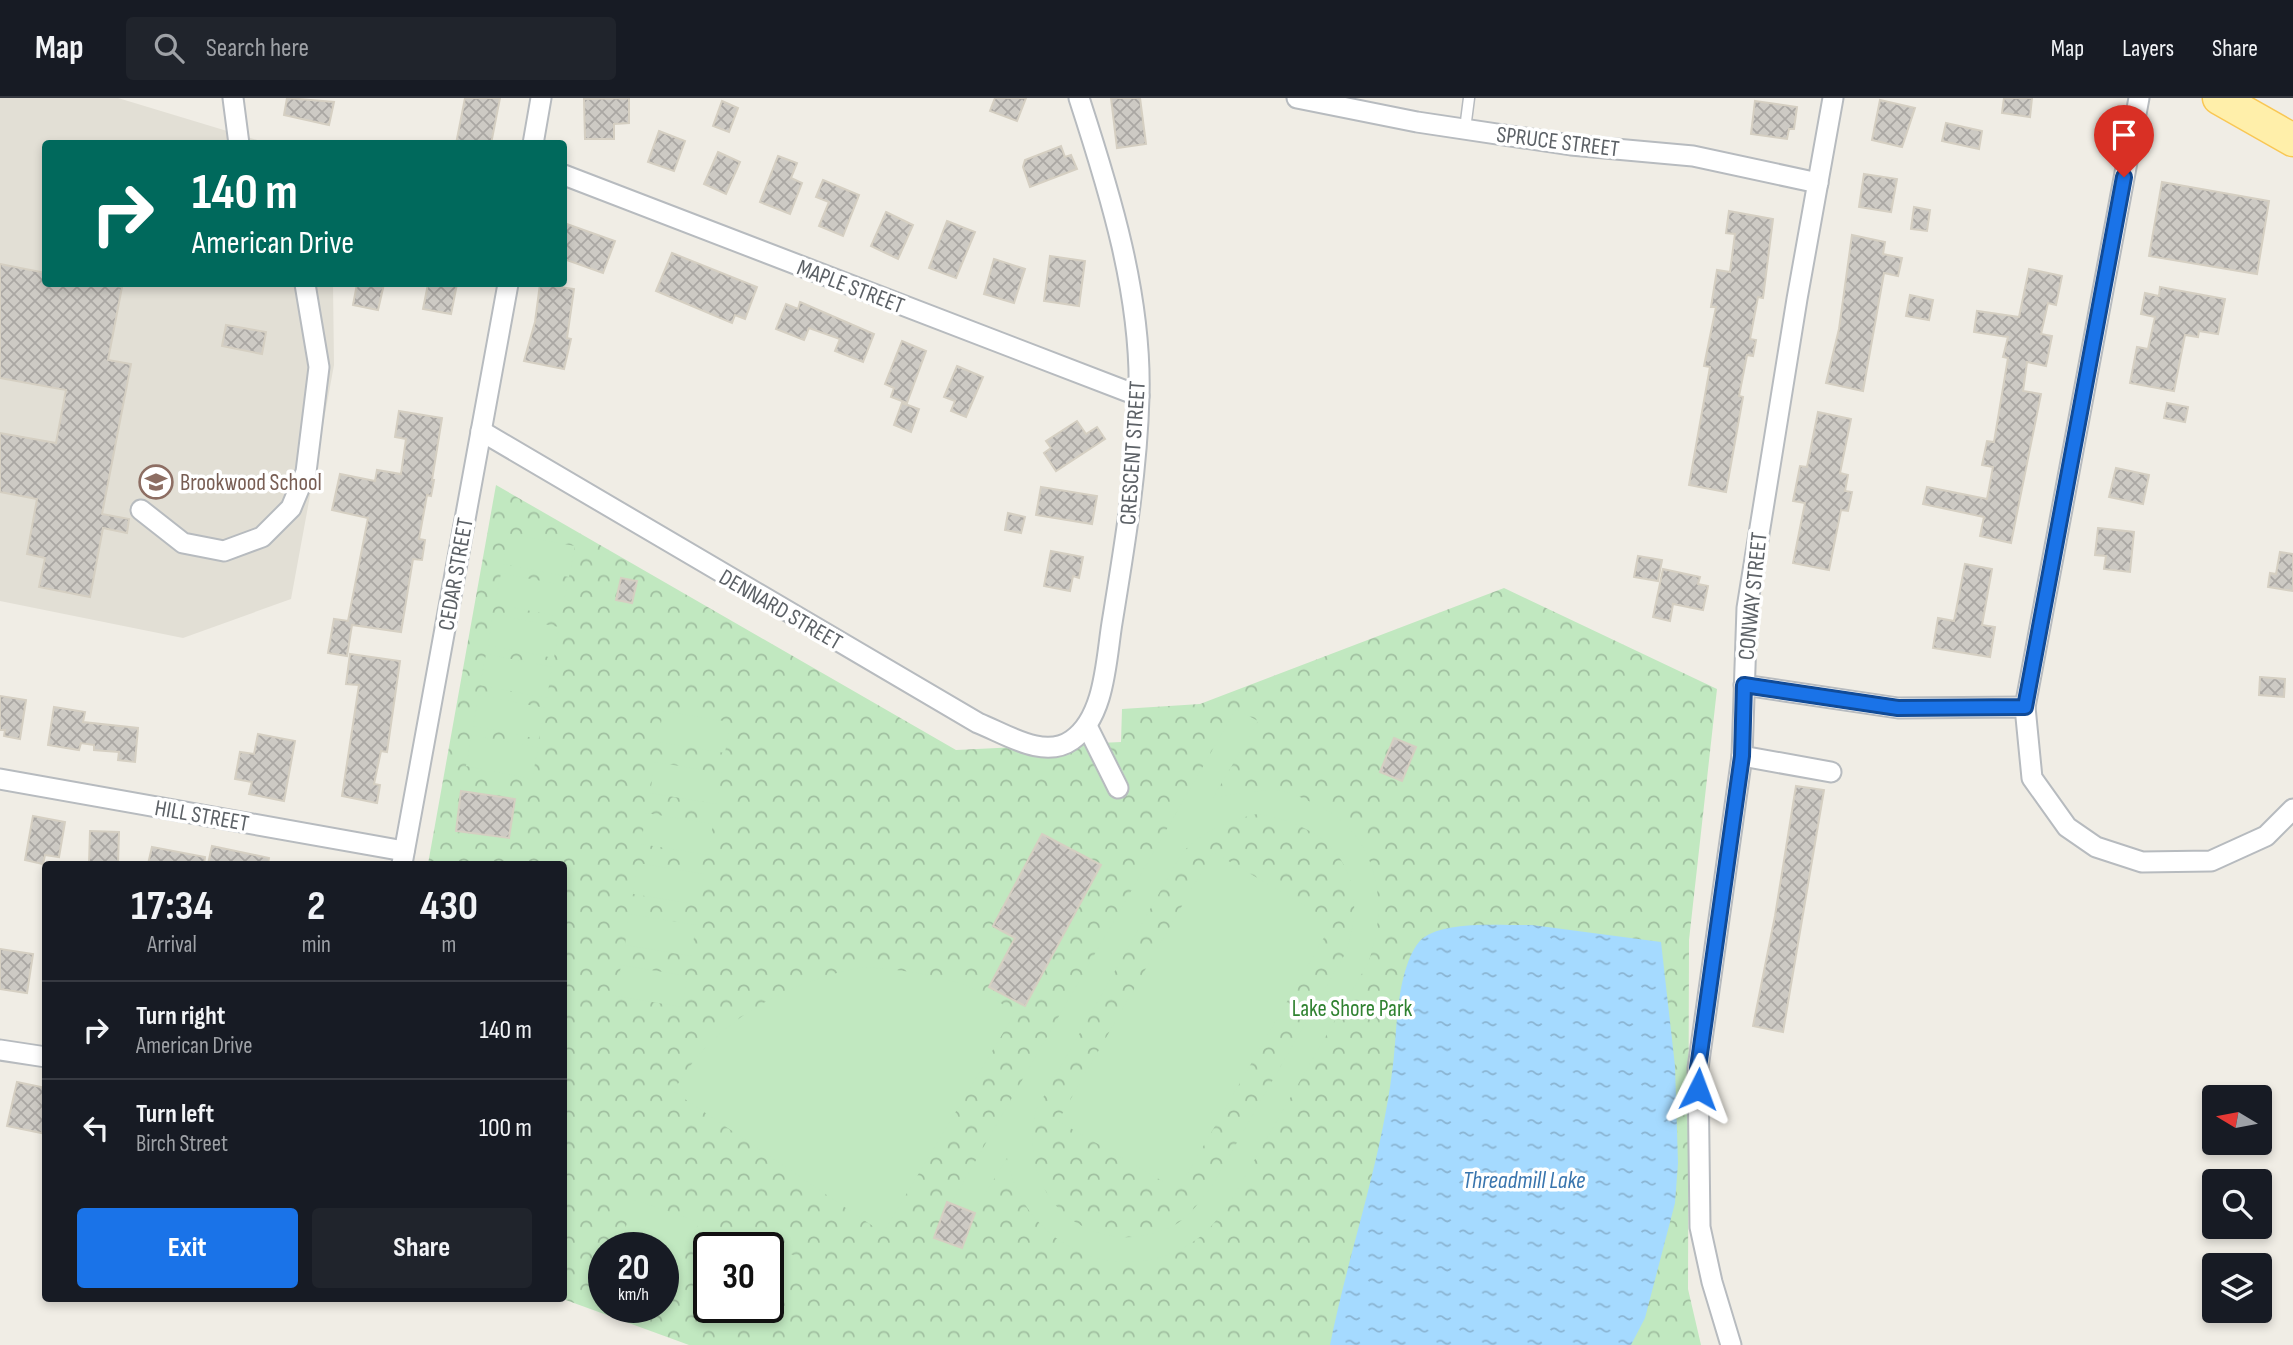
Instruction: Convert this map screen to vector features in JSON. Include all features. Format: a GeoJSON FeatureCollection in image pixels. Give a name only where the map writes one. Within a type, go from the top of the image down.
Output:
{"type":"FeatureCollection","features":[{"type":"Feature","properties":{"kind":"main road"},"geometry":{"type":"LineString","coordinates":[[2219,98],[2293,140]]}},
{"type":"Feature","properties":{"kind":"street"},"geometry":{"type":"LineString","coordinates":[[233,98],[238,140]]}},
{"type":"Feature","properties":{"kind":"street"},"geometry":{"type":"LineString","coordinates":[[534,140],[541,98]]}},
{"type":"Feature","properties":{"kind":"street","name":"CRESCENT STREET"},"geometry":{"type":"LineString","coordinates":[[1079,98],[1113,201],[1134,319],[1139,396],[1126,538],[1102,685],[1087,726]]}},
{"type":"Feature","properties":{"kind":"street","name":"SPRUCE STREET"},"geometry":{"type":"LineString","coordinates":[[1297,98],[1465,129],[1571,145],[1693,156],[1818,183]]}},
{"type":"Feature","properties":{"kind":"street","name":"CONWAY STREET"},"geometry":{"type":"LineString","coordinates":[[1731,1345],[1712,1282],[1700,1227],[1698,1068],[1742,756],[1747,608],[1833,98]]}},
{"type":"Feature","properties":{"kind":"street"},"geometry":{"type":"LineString","coordinates":[[2139,98],[2025,707],[2032,778],[2067,827],[2096,847],[2142,862],[2211,861],[2266,836],[2293,809]]}},
{"type":"Feature","properties":{"kind":"street","name":"MAPLE STREET"},"geometry":{"type":"LineString","coordinates":[[567,176],[1139,396]]}},
{"type":"Feature","properties":{"kind":"street"},"geometry":{"type":"LineString","coordinates":[[141,510],[183,542],[224,551],[262,537],[291,508],[306,472],[319,367],[306,287]]}},
{"type":"Feature","properties":{"kind":"street","name":"CEDAR STREET"},"geometry":{"type":"LineString","coordinates":[[403,858],[507,287]]}},
{"type":"Feature","properties":{"kind":"street","name":"DENNARD STREET"},"geometry":{"type":"LineString","coordinates":[[481,431],[978,723],[1045,750],[1070,741],[1087,726]]}},
{"type":"Feature","properties":{"kind":"street"},"geometry":{"type":"LineString","coordinates":[[1744,685],[1898,708],[2025,707]]}},
{"type":"Feature","properties":{"kind":"street"},"geometry":{"type":"LineString","coordinates":[[1087,726],[1118,788]]}},
{"type":"Feature","properties":{"kind":"street"},"geometry":{"type":"LineString","coordinates":[[1742,756],[1831,772]]}},
{"type":"Feature","properties":{"kind":"street","name":"HILL STREET"},"geometry":{"type":"LineString","coordinates":[[0,779],[403,858]]}},
{"type":"Feature","properties":{"kind":"street"},"geometry":{"type":"LineString","coordinates":[[0,1050],[42,1056]]}},
{"type":"Feature","properties":{"kind":"lane"},"geometry":{"type":"LineString","coordinates":[[1465,129],[1469,98]]}},
{"type":"Feature","properties":{"kind":"shaded area","name":"Brookwood School"},"geometry":{"type":"Polygon","coordinates":[[[0,98],[118,98],[257,140],[42,140],[42,287],[333,287],[334,365],[291,599],[183,638],[0,601],[0,98]]]}},
{"type":"Feature","properties":{"kind":"green space","name":"Lake Shore Park"},"geometry":{"type":"Polygon","coordinates":[[[496,485],[956,750],[1121,742],[1122,709],[1200,704],[1504,588],[1717,689],[1689,940],[1688,1289],[1701,1345],[689,1345],[629,1323],[679,1323],[679,1232],[588,1232],[588,1308],[567,1300],[567,861],[429,861],[496,485]]]}},
{"type":"Feature","properties":{"kind":"green space"},"geometry":{"type":"Polygon","coordinates":[[[509,534],[575,546],[569,577],[503,564],[509,534]]]}},
{"type":"Feature","properties":{"kind":"green space"},"geometry":{"type":"Polygon","coordinates":[[[501,573],[567,586],[561,617],[495,604],[501,573]]]}},
{"type":"Feature","properties":{"kind":"green space"},"geometry":{"type":"Polygon","coordinates":[[[493,614],[559,627],[554,658],[488,645],[493,614]]]}},
{"type":"Feature","properties":{"kind":"green space"},"geometry":{"type":"Polygon","coordinates":[[[486,654],[552,667],[547,698],[480,685],[486,654]]]}},
{"type":"Feature","properties":{"kind":"green space"},"geometry":{"type":"Polygon","coordinates":[[[479,695],[545,708],[539,739],[473,726],[479,695]]]}},
{"type":"Feature","properties":{"kind":"green space"},"geometry":{"type":"Polygon","coordinates":[[[1236,709],[1258,721],[1213,798],[1256,791],[1283,791],[1335,815],[1352,831],[1365,850],[1378,894],[1378,917],[1368,963],[1232,1199],[1218,1219],[1195,1241],[1159,1258],[1130,1262],[1101,1259],[1075,1249],[1051,1234],[1031,1213],[1016,1187],[1007,1158],[974,1212],[953,1200],[1236,709]],[[1257,814],[1235,820],[1207,832],[1182,853],[1036,1110],[1033,1151],[1044,1188],[1055,1204],[1086,1228],[1107,1235],[1141,1236],[1167,1229],[1191,1212],[1212,1186],[1345,954],[1352,927],[1354,902],[1350,879],[1341,860],[1327,843],[1308,830],[1284,820],[1257,814]]]}},
{"type":"Feature","properties":{"kind":"green space"},"geometry":{"type":"Polygon","coordinates":[[[663,711],[730,722],[725,753],[658,742],[663,711]]]}},
{"type":"Feature","properties":{"kind":"green space"},"geometry":{"type":"Polygon","coordinates":[[[472,735],[538,748],[532,779],[466,766],[472,735]]]}},
{"type":"Feature","properties":{"kind":"green space"},"geometry":{"type":"Polygon","coordinates":[[[655,762],[722,773],[716,804],[650,793],[655,762]]]}},
{"type":"Feature","properties":{"kind":"green space"},"geometry":{"type":"Polygon","coordinates":[[[646,813],[713,824],[708,855],[641,844],[646,813]]]}},
{"type":"Feature","properties":{"kind":"green space"},"geometry":{"type":"Polygon","coordinates":[[[1213,852],[1333,922],[1178,1190],[1058,1121],[1213,852]]]}},
{"type":"Feature","properties":{"kind":"green space"},"geometry":{"type":"Polygon","coordinates":[[[638,863],[704,874],[699,905],[633,894],[638,863]]]}},
{"type":"Feature","properties":{"kind":"green space"},"geometry":{"type":"Polygon","coordinates":[[[629,914],[696,925],[691,956],[625,945],[629,914]]]}},
{"type":"Feature","properties":{"kind":"green space"},"geometry":{"type":"Polygon","coordinates":[[[621,965],[687,976],[682,1007],[616,996],[621,965]]]}},
{"type":"Feature","properties":{"kind":"green space"},"geometry":{"type":"Polygon","coordinates":[[[862,967],[943,978],[981,992],[1015,1013],[883,1233],[673,1091],[701,1053],[739,1018],[798,986],[862,967]]]}},
{"type":"Feature","properties":{"kind":"green space"},"geometry":{"type":"Polygon","coordinates":[[[635,1200],[699,1222],[696,1232],[693,1232],[689,1251],[679,1248],[679,1232],[634,1232],[625,1229],[635,1200]]]}},
{"type":"Feature","properties":{"kind":"green space"},"geometry":{"type":"Polygon","coordinates":[[[784,1252],[796,1256],[786,1285],[784,1284],[784,1252]]]}},
{"type":"Feature","properties":{"kind":"green space"},"geometry":{"type":"Polygon","coordinates":[[[679,1259],[685,1261],[679,1278],[679,1259]]]}},
{"type":"Feature","properties":{"kind":"water","name":"Threadmill Lake"},"geometry":{"type":"Polygon","coordinates":[[[1472,925],[1532,925],[1661,942],[1675,1066],[1678,1163],[1675,1203],[1645,1318],[1631,1345],[1330,1345],[1376,1158],[1391,1082],[1401,991],[1413,952],[1419,942],[1441,930],[1472,925]]]}},
{"type":"Feature","properties":{"kind":"building"},"geometry":{"type":"Polygon","coordinates":[[[287,98],[334,102],[329,125],[284,115],[287,98]]]}},
{"type":"Feature","properties":{"kind":"building"},"geometry":{"type":"Polygon","coordinates":[[[465,98],[500,98],[492,140],[457,140],[465,98]]]}},
{"type":"Feature","properties":{"kind":"building"},"geometry":{"type":"Polygon","coordinates":[[[629,98],[629,123],[614,124],[614,139],[585,139],[584,99],[629,98]]]}},
{"type":"Feature","properties":{"kind":"building"},"geometry":{"type":"Polygon","coordinates":[[[995,98],[1026,98],[1017,121],[990,111],[995,98]]]}},
{"type":"Feature","properties":{"kind":"building"},"geometry":{"type":"Polygon","coordinates":[[[1111,98],[1140,98],[1146,144],[1117,148],[1111,98]]]}},
{"type":"Feature","properties":{"kind":"building"},"geometry":{"type":"Polygon","coordinates":[[[2004,98],[2032,98],[2030,117],[2002,113],[2004,98]]]}},
{"type":"Feature","properties":{"kind":"building"},"geometry":{"type":"Polygon","coordinates":[[[1880,100],[1915,108],[1902,147],[1872,140],[1880,100]]]}},
{"type":"Feature","properties":{"kind":"building"},"geometry":{"type":"Polygon","coordinates":[[[722,101],[738,108],[729,132],[713,126],[722,101]]]}},
{"type":"Feature","properties":{"kind":"building"},"geometry":{"type":"Polygon","coordinates":[[[1755,101],[1797,107],[1794,129],[1789,129],[1787,139],[1751,134],[1755,101]]]}},
{"type":"Feature","properties":{"kind":"building"},"geometry":{"type":"Polygon","coordinates":[[[1946,123],[1982,131],[1979,149],[1942,141],[1946,123]]]}},
{"type":"Feature","properties":{"kind":"building"},"geometry":{"type":"Polygon","coordinates":[[[659,131],[685,141],[674,171],[648,162],[659,131]]]}},
{"type":"Feature","properties":{"kind":"building"},"geometry":{"type":"Polygon","coordinates":[[[1061,146],[1065,157],[1071,155],[1077,169],[1030,187],[1023,167],[1025,160],[1061,146]]]}},
{"type":"Feature","properties":{"kind":"building"},"geometry":{"type":"Polygon","coordinates":[[[718,152],[740,162],[726,194],[704,184],[718,152]]]}},
{"type":"Feature","properties":{"kind":"building"},"geometry":{"type":"Polygon","coordinates":[[[778,156],[797,163],[791,178],[802,183],[790,214],[760,202],[778,156]]]}},
{"type":"Feature","properties":{"kind":"building"},"geometry":{"type":"Polygon","coordinates":[[[1864,174],[1897,179],[1891,212],[1859,207],[1864,174]]]}},
{"type":"Feature","properties":{"kind":"building"},"geometry":{"type":"Polygon","coordinates":[[[823,180],[859,195],[843,236],[819,226],[829,202],[816,197],[823,180]]]}},
{"type":"Feature","properties":{"kind":"building"},"geometry":{"type":"Polygon","coordinates":[[[2162,182],[2269,201],[2257,274],[2149,256],[2162,182]]]}},
{"type":"Feature","properties":{"kind":"building"},"geometry":{"type":"Polygon","coordinates":[[[1914,207],[1930,210],[1927,231],[1911,229],[1914,207]]]}},
{"type":"Feature","properties":{"kind":"building"},"geometry":{"type":"Polygon","coordinates":[[[1729,211],[1773,219],[1763,298],[1758,297],[1750,339],[1756,340],[1753,356],[1747,355],[1739,396],[1743,397],[1726,492],[1689,485],[1710,367],[1704,366],[1716,307],[1711,307],[1717,270],[1730,272],[1735,234],[1726,233],[1729,211]]]}},
{"type":"Feature","properties":{"kind":"building"},"geometry":{"type":"Polygon","coordinates":[[[886,212],[913,225],[898,259],[871,246],[886,212]]]}},
{"type":"Feature","properties":{"kind":"building"},"geometry":{"type":"Polygon","coordinates":[[[947,221],[975,232],[956,278],[929,268],[947,221]]]}},
{"type":"Feature","properties":{"kind":"building"},"geometry":{"type":"Polygon","coordinates":[[[567,224],[615,241],[603,273],[567,260],[567,224]]]}},
{"type":"Feature","properties":{"kind":"building"},"geometry":{"type":"Polygon","coordinates":[[[1852,235],[1885,242],[1883,254],[1902,258],[1898,276],[1884,273],[1863,391],[1826,383],[1839,329],[1852,235]]]}},
{"type":"Feature","properties":{"kind":"building"},"geometry":{"type":"Polygon","coordinates":[[[672,253],[757,287],[745,319],[735,315],[732,323],[656,291],[672,253]]]}},
{"type":"Feature","properties":{"kind":"building"},"geometry":{"type":"Polygon","coordinates":[[[1050,256],[1085,261],[1079,306],[1044,301],[1050,256]]]}},
{"type":"Feature","properties":{"kind":"building"},"geometry":{"type":"Polygon","coordinates":[[[994,259],[1025,269],[1014,303],[984,294],[994,259]]]}},
{"type":"Feature","properties":{"kind":"building"},"geometry":{"type":"Polygon","coordinates":[[[0,264],[42,272],[42,287],[122,287],[108,360],[131,364],[102,514],[129,519],[127,533],[103,528],[90,597],[39,587],[45,558],[27,554],[37,499],[0,492],[0,433],[56,443],[66,390],[0,378],[0,264]]]}},
{"type":"Feature","properties":{"kind":"building"},"geometry":{"type":"Polygon","coordinates":[[[2029,269],[2062,276],[2056,305],[2048,303],[2041,334],[2052,336],[2046,366],[2027,362],[2023,391],[2041,394],[2011,543],[1980,536],[1984,517],[1923,504],[1927,487],[1987,499],[1993,467],[1982,465],[1987,441],[1994,442],[2008,358],[2003,357],[2008,337],[1974,332],[1977,311],[2019,317],[2029,269]]]}},
{"type":"Feature","properties":{"kind":"building"},"geometry":{"type":"Polygon","coordinates":[[[356,287],[383,287],[378,310],[353,305],[356,287]]]}},
{"type":"Feature","properties":{"kind":"building"},"geometry":{"type":"Polygon","coordinates":[[[427,287],[456,287],[451,314],[423,309],[427,287]]]}},
{"type":"Feature","properties":{"kind":"building"},"geometry":{"type":"Polygon","coordinates":[[[540,287],[574,289],[567,338],[571,339],[564,369],[524,361],[535,322],[540,287]]]}},
{"type":"Feature","properties":{"kind":"building"},"geometry":{"type":"Polygon","coordinates":[[[2160,287],[2225,299],[2218,334],[2199,331],[2198,337],[2185,335],[2174,391],[2130,383],[2137,347],[2148,349],[2155,317],[2141,314],[2145,293],[2159,296],[2160,287]]]}},
{"type":"Feature","properties":{"kind":"building"},"geometry":{"type":"Polygon","coordinates":[[[1910,295],[1933,300],[1929,320],[1906,316],[1910,295]]]}},
{"type":"Feature","properties":{"kind":"building"},"geometry":{"type":"Polygon","coordinates":[[[800,302],[874,334],[863,362],[835,351],[840,339],[809,328],[804,340],[776,329],[786,304],[798,309],[800,302]]]}},
{"type":"Feature","properties":{"kind":"building"},"geometry":{"type":"Polygon","coordinates":[[[226,325],[266,332],[262,354],[222,346],[226,325]]]}},
{"type":"Feature","properties":{"kind":"building"},"geometry":{"type":"Polygon","coordinates":[[[902,341],[926,351],[907,403],[891,397],[894,388],[885,384],[902,341]]]}},
{"type":"Feature","properties":{"kind":"building"},"geometry":{"type":"Polygon","coordinates":[[[957,366],[983,377],[966,417],[951,411],[955,401],[944,397],[957,366]]]}},
{"type":"Feature","properties":{"kind":"building"},"geometry":{"type":"Polygon","coordinates":[[[902,403],[919,409],[911,432],[894,425],[902,403]]]}},
{"type":"Feature","properties":{"kind":"building"},"geometry":{"type":"Polygon","coordinates":[[[2167,403],[2188,407],[2185,422],[2164,418],[2167,403]]]}},
{"type":"Feature","properties":{"kind":"building"},"geometry":{"type":"Polygon","coordinates":[[[399,411],[442,418],[431,496],[427,495],[419,539],[425,540],[422,560],[413,559],[401,632],[352,625],[347,656],[328,653],[334,619],[348,621],[368,518],[332,510],[340,474],[375,481],[377,470],[401,474],[406,439],[395,437],[399,411]]]}},
{"type":"Feature","properties":{"kind":"building"},"geometry":{"type":"Polygon","coordinates":[[[1818,412],[1851,419],[1840,473],[1848,475],[1845,491],[1852,492],[1848,511],[1841,510],[1829,570],[1793,563],[1805,503],[1793,501],[1800,466],[1807,467],[1818,412]]]}},
{"type":"Feature","properties":{"kind":"building"},"geometry":{"type":"Polygon","coordinates":[[[1077,421],[1086,434],[1097,427],[1105,439],[1056,471],[1044,453],[1051,448],[1046,441],[1077,421]]]}},
{"type":"Feature","properties":{"kind":"building"},"geometry":{"type":"Polygon","coordinates":[[[2116,468],[2149,475],[2143,504],[2109,497],[2116,468]]]}},
{"type":"Feature","properties":{"kind":"building"},"geometry":{"type":"Polygon","coordinates":[[[1041,487],[1097,496],[1092,524],[1036,515],[1041,487]]]}},
{"type":"Feature","properties":{"kind":"building"},"geometry":{"type":"Polygon","coordinates":[[[1008,513],[1025,517],[1021,533],[1005,530],[1008,513]]]}},
{"type":"Feature","properties":{"kind":"building"},"geometry":{"type":"Polygon","coordinates":[[[2098,528],[2134,532],[2130,572],[2104,569],[2106,556],[2095,555],[2098,528]]]}},
{"type":"Feature","properties":{"kind":"building"},"geometry":{"type":"Polygon","coordinates":[[[1051,551],[1083,557],[1079,578],[1073,576],[1070,591],[1044,586],[1051,551]]]}},
{"type":"Feature","properties":{"kind":"building"},"geometry":{"type":"Polygon","coordinates":[[[2280,552],[2293,554],[2293,591],[2268,587],[2270,573],[2276,574],[2280,552]]]}},
{"type":"Feature","properties":{"kind":"building"},"geometry":{"type":"Polygon","coordinates":[[[1638,556],[1662,560],[1658,581],[1634,577],[1638,556]]]}},
{"type":"Feature","properties":{"kind":"building"},"geometry":{"type":"Polygon","coordinates":[[[1965,564],[1992,569],[1982,625],[1995,627],[1990,657],[1933,648],[1938,618],[1954,621],[1965,564]]]}},
{"type":"Feature","properties":{"kind":"building"},"geometry":{"type":"Polygon","coordinates":[[[1663,569],[1700,577],[1698,584],[1708,586],[1703,610],[1673,604],[1670,621],[1653,617],[1663,569]]]}},
{"type":"Feature","properties":{"kind":"building"},"geometry":{"type":"Polygon","coordinates":[[[621,578],[637,581],[632,603],[616,600],[621,578]]]}},
{"type":"Feature","properties":{"kind":"building"},"geometry":{"type":"Polygon","coordinates":[[[350,654],[400,661],[387,752],[381,751],[374,784],[380,785],[377,803],[342,796],[359,685],[346,684],[350,654]]]}},
{"type":"Feature","properties":{"kind":"building"},"geometry":{"type":"Polygon","coordinates":[[[2260,677],[2285,679],[2284,697],[2259,695],[2260,677]]]}},
{"type":"Feature","properties":{"kind":"building"},"geometry":{"type":"Polygon","coordinates":[[[0,696],[26,700],[20,739],[4,736],[5,730],[0,730],[0,696]]]}},
{"type":"Feature","properties":{"kind":"building"},"geometry":{"type":"Polygon","coordinates":[[[54,707],[85,712],[83,722],[138,728],[135,762],[118,760],[119,752],[94,750],[94,745],[81,743],[79,750],[48,745],[54,707]]]}},
{"type":"Feature","properties":{"kind":"building"},"geometry":{"type":"Polygon","coordinates":[[[258,734],[295,741],[284,801],[249,794],[252,782],[235,779],[240,752],[254,754],[258,734]]]}},
{"type":"Feature","properties":{"kind":"building"},"geometry":{"type":"Polygon","coordinates":[[[1394,738],[1416,747],[1402,781],[1380,772],[1394,738]]]}},
{"type":"Feature","properties":{"kind":"building"},"geometry":{"type":"Polygon","coordinates":[[[1796,786],[1824,790],[1783,1032],[1753,1026],[1775,916],[1796,786]]]}},
{"type":"Feature","properties":{"kind":"building"},"geometry":{"type":"Polygon","coordinates":[[[461,791],[515,799],[509,838],[456,831],[461,791]]]}},
{"type":"Feature","properties":{"kind":"building"},"geometry":{"type":"Polygon","coordinates":[[[33,816],[65,822],[59,857],[45,855],[42,864],[25,860],[33,816]]]}},
{"type":"Feature","properties":{"kind":"building"},"geometry":{"type":"Polygon","coordinates":[[[90,831],[119,832],[118,861],[89,861],[90,831]]]}},
{"type":"Feature","properties":{"kind":"building"},"geometry":{"type":"Polygon","coordinates":[[[1042,834],[1101,865],[1025,1006],[989,987],[1015,938],[993,926],[1042,834]]]}},
{"type":"Feature","properties":{"kind":"building"},"geometry":{"type":"Polygon","coordinates":[[[212,846],[269,858],[268,861],[209,861],[212,846]]]}},
{"type":"Feature","properties":{"kind":"building"},"geometry":{"type":"Polygon","coordinates":[[[152,847],[205,857],[204,861],[149,861],[152,847]]]}},
{"type":"Feature","properties":{"kind":"building"},"geometry":{"type":"Polygon","coordinates":[[[0,949],[33,954],[27,993],[0,989],[0,949]]]}},
{"type":"Feature","properties":{"kind":"building"},"geometry":{"type":"Polygon","coordinates":[[[17,1082],[42,1087],[42,1133],[7,1126],[17,1082]]]}},
{"type":"Feature","properties":{"kind":"building"},"geometry":{"type":"Polygon","coordinates":[[[947,1202],[975,1213],[962,1248],[934,1238],[947,1202]]]}},
{"type":"Feature","properties":{"kind":"place","name":"Brookwood School"},"geometry":{"type":"Point","coordinates":[156,482]}},
{"type":"Feature","properties":{"kind":"route"},"geometry":{"type":"LineString","coordinates":[[1698,1089],[1698,1068],[1742,756],[1744,685],[1898,708],[2025,707],[2124,177]]}}]}
